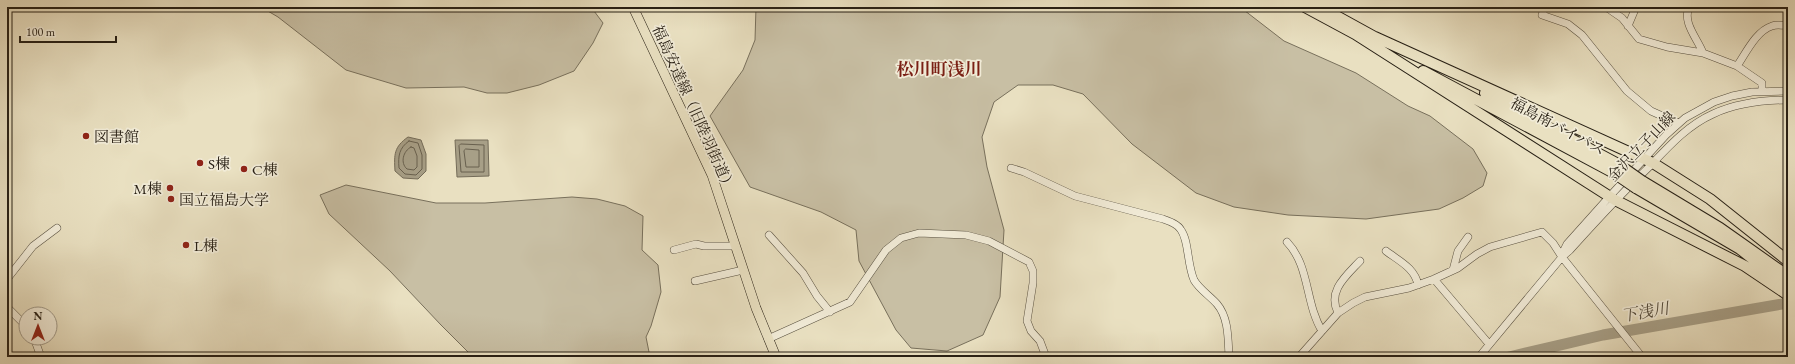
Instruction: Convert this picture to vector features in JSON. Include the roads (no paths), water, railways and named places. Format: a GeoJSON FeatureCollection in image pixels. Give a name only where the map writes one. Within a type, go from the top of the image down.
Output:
{"type":"FeatureCollection","features":[{"type":"Feature","properties":{"kind":"highway","name":"福島南バイパス"},"geometry":{"type":"LineString","coordinates":[[1305,7],[1616,169]]}},
{"type":"Feature","properties":{"kind":"highway","name":"福島南バイパス"},"geometry":{"type":"LineString","coordinates":[[1320,7],[1616,169],[1740,249],[1784,284]]}},
{"type":"Feature","properties":{"kind":"highway"},"geometry":{"type":"LineString","coordinates":[[1352,32],[1613,198],[1745,266],[1784,284],[1788,295]]}},
{"type":"Feature","properties":{"kind":"highway"},"geometry":{"type":"LineString","coordinates":[[1375,37],[1649,161],[1710,199],[1788,261]]}},
{"type":"Feature","properties":{"kind":"main road","name":"福島安達線（旧陸羽街道）"},"geometry":{"type":"LineString","coordinates":[[633,7],[712,175],[756,308],[776,357]]}},
{"type":"Feature","properties":{"kind":"street"},"geometry":{"type":"LineString","coordinates":[[1544,7],[1542,16],[1568,24],[1582,35],[1627,91],[1651,111],[1678,123]]}},
{"type":"Feature","properties":{"kind":"street"},"geometry":{"type":"LineString","coordinates":[[1628,26],[1636,7]]}},
{"type":"Feature","properties":{"kind":"street"},"geometry":{"type":"LineString","coordinates":[[1689,7],[1687,14],[1689,28],[1699,42],[1704,53]]}},
{"type":"Feature","properties":{"kind":"street"},"geometry":{"type":"LineString","coordinates":[[1609,8],[1622,18],[1639,39],[1667,47],[1704,53],[1737,66],[1762,83],[1762,91]]}},
{"type":"Feature","properties":{"kind":"street"},"geometry":{"type":"LineString","coordinates":[[1737,66],[1756,38],[1766,29],[1773,26],[1788,25]]}},
{"type":"Feature","properties":{"kind":"street","name":"金沢立子山線"},"geometry":{"type":"LineString","coordinates":[[1649,161],[1678,123],[1699,109],[1732,96],[1762,91],[1788,91]]}},
{"type":"Feature","properties":{"kind":"street","name":"金沢立子山線"},"geometry":{"type":"LineString","coordinates":[[1480,356],[1562,256],[1570,250],[1613,198],[1649,161],[1681,134],[1713,114],[1734,106],[1759,101],[1788,100]]}},
{"type":"Feature","properties":{"kind":"street"},"geometry":{"type":"LineString","coordinates":[[1011,168],[1024,172],[1075,196],[1163,218],[1181,229],[1185,239],[1188,259],[1196,283],[1219,305],[1224,316],[1227,330],[1229,357]]}},
{"type":"Feature","properties":{"kind":"street"},"geometry":{"type":"LineString","coordinates":[[7,279],[33,246],[57,228]]}},
{"type":"Feature","properties":{"kind":"street"},"geometry":{"type":"LineString","coordinates":[[1299,357],[1338,313],[1365,297],[1418,285],[1453,270],[1490,247],[1542,232],[1553,243],[1642,357]]}},
{"type":"Feature","properties":{"kind":"street"},"geometry":{"type":"LineString","coordinates":[[768,339],[850,302],[886,250],[901,238],[919,233],[974,236],[989,241],[1029,262],[1033,271],[1033,277],[1027,321],[1031,331],[1040,341],[1046,357]]}},
{"type":"Feature","properties":{"kind":"street"},"geometry":{"type":"LineString","coordinates":[[769,235],[804,273],[817,296],[830,312]]}},
{"type":"Feature","properties":{"kind":"street"},"geometry":{"type":"LineString","coordinates":[[1453,270],[1458,251],[1468,237]]}},
{"type":"Feature","properties":{"kind":"street"},"geometry":{"type":"LineString","coordinates":[[1287,242],[1300,259],[1314,315],[1322,331]]}},
{"type":"Feature","properties":{"kind":"street"},"geometry":{"type":"LineString","coordinates":[[674,250],[696,244],[704,246],[736,246]]}},
{"type":"Feature","properties":{"kind":"street"},"geometry":{"type":"LineString","coordinates":[[1386,251],[1411,269],[1416,276],[1418,285]]}},
{"type":"Feature","properties":{"kind":"street"},"geometry":{"type":"LineString","coordinates":[[1338,313],[1334,299],[1335,292],[1338,285],[1360,261]]}},
{"type":"Feature","properties":{"kind":"street"},"geometry":{"type":"LineString","coordinates":[[695,281],[743,270]]}},
{"type":"Feature","properties":{"kind":"street"},"geometry":{"type":"LineString","coordinates":[[1434,279],[1489,344]]}},
{"type":"Feature","properties":{"kind":"street"},"geometry":{"type":"LineString","coordinates":[[7,307],[18,318]]}},
{"type":"Feature","properties":{"kind":"street"},"geometry":{"type":"LineString","coordinates":[[37,346],[41,357]]}},
{"type":"Feature","properties":{"kind":"water"},"geometry":{"type":"Polygon","coordinates":[[[408,137],[421,140],[426,154],[426,171],[418,179],[403,178],[395,171],[395,155],[397,148],[408,137]]]}},
{"type":"Feature","properties":{"kind":"water"},"geometry":{"type":"Polygon","coordinates":[[[455,140],[488,140],[489,176],[457,177],[455,140]]]}},
{"type":"Feature","properties":{"kind":"waterway","name":"下浅川"},"geometry":{"type":"LineString","coordinates":[[1509,357],[1603,335],[1788,303]]}},
{"type":"Feature","properties":{"kind":"place","name":"図書館"},"geometry":{"type":"Point","coordinates":[86,136]}},
{"type":"Feature","properties":{"kind":"place","name":"S棟"},"geometry":{"type":"Point","coordinates":[200,163]}},
{"type":"Feature","properties":{"kind":"place","name":"C棟"},"geometry":{"type":"Point","coordinates":[244,169]}},
{"type":"Feature","properties":{"kind":"place","name":"M棟"},"geometry":{"type":"Point","coordinates":[170,188]}},
{"type":"Feature","properties":{"kind":"place","name":"国立福島大学"},"geometry":{"type":"Point","coordinates":[171,199]}},
{"type":"Feature","properties":{"kind":"place","name":"L棟"},"geometry":{"type":"Point","coordinates":[186,245]}},
{"type":"Feature","properties":{"kind":"district","name":"松川町浅川"},"geometry":{"type":"Point","coordinates":[939,69]}}]}
